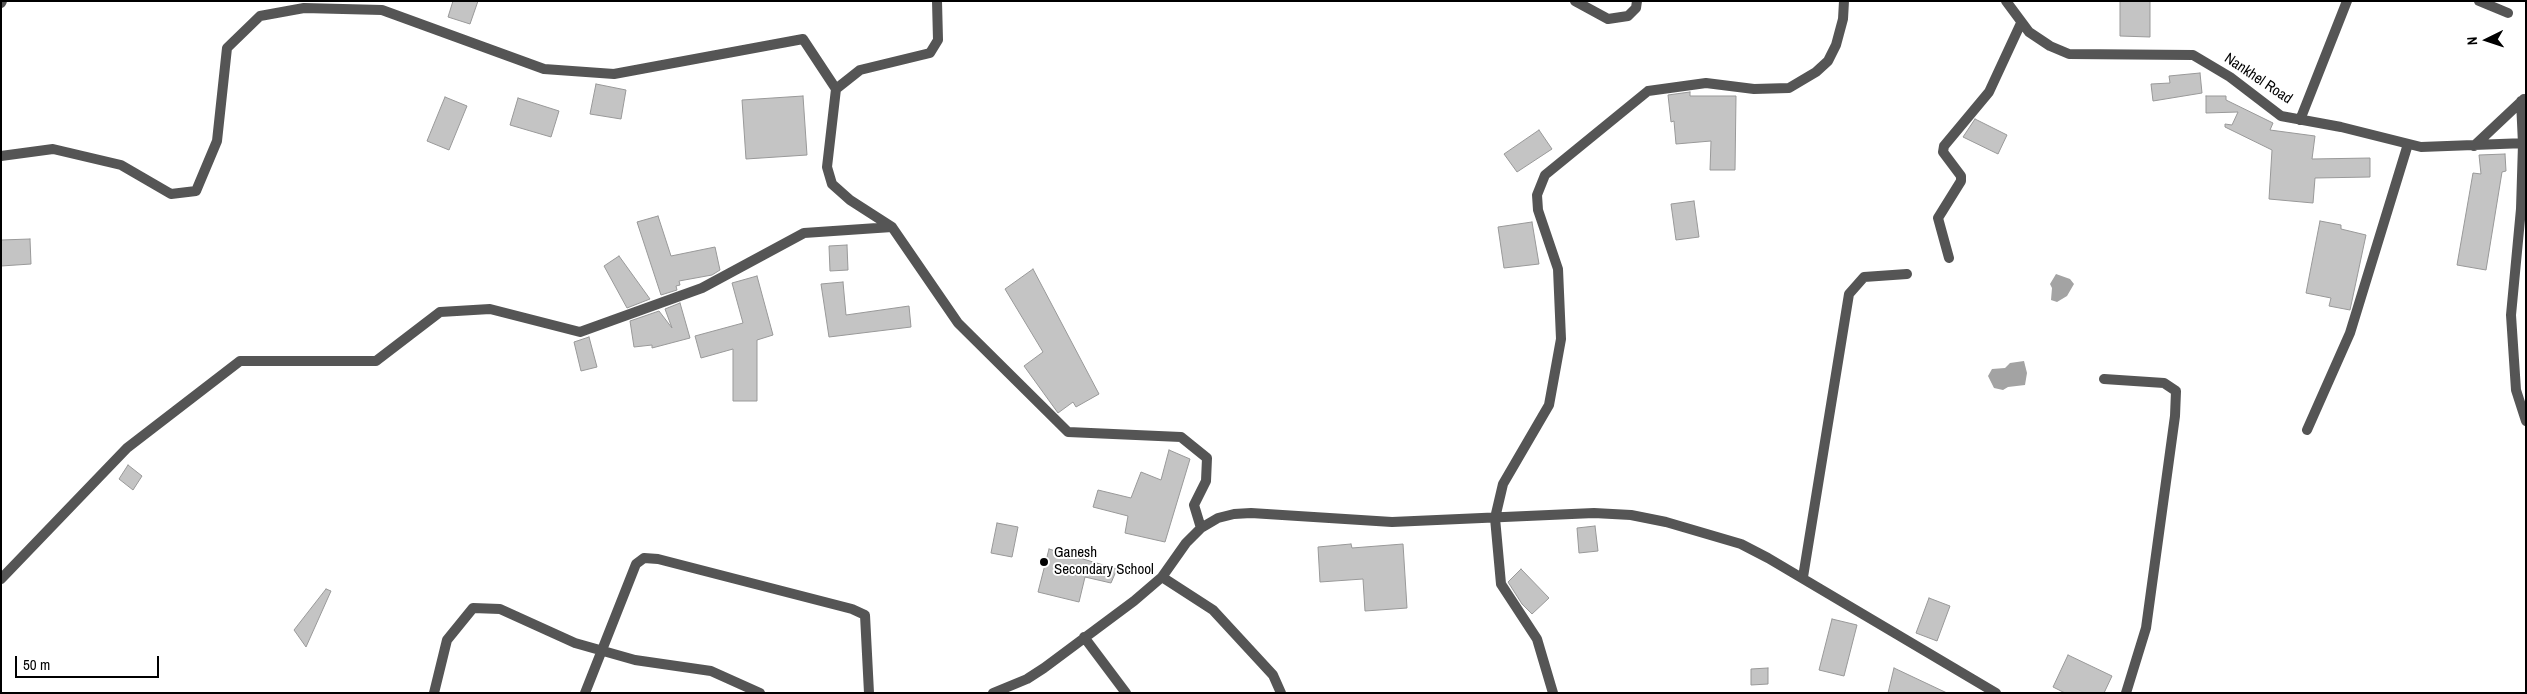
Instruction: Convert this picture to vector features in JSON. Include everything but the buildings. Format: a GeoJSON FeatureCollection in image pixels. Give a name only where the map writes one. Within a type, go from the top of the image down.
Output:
{"type":"FeatureCollection","features":[{"type":"Feature","properties":{"kind":"street"},"geometry":{"type":"LineString","coordinates":[[836,89],[860,70],[930,53],[938,40],[937,1]]}},
{"type":"Feature","properties":{"kind":"street"},"geometry":{"type":"LineString","coordinates":[[1575,1],[1608,19],[1628,16],[1636,8],[1637,1]]}},
{"type":"Feature","properties":{"kind":"street"},"geometry":{"type":"LineString","coordinates":[[1553,693],[1537,639],[1501,584],[1495,518],[1503,484],[1549,405],[1561,339],[1558,269],[1538,210],[1537,195],[1545,175],[1648,91],[1706,83],[1754,89],[1789,88],[1816,72],[1828,61],[1836,45],[1843,19],[1844,1]]}},
{"type":"Feature","properties":{"kind":"street","name":"Nankhel Road"},"geometry":{"type":"LineString","coordinates":[[2006,1],[2029,32],[2050,46],[2069,54],[2194,55],[2230,77],[2281,116],[2421,147],[2525,143]]}},
{"type":"Feature","properties":{"kind":"street"},"geometry":{"type":"LineString","coordinates":[[2300,120],[2347,1]]}},
{"type":"Feature","properties":{"kind":"street"},"geometry":{"type":"LineString","coordinates":[[2479,1],[2508,13]]}},
{"type":"Feature","properties":{"kind":"street"},"geometry":{"type":"LineString","coordinates":[[1,156],[53,149],[121,165],[171,194],[196,191],[217,141],[227,48],[260,16],[304,8],[382,10],[544,69],[614,74],[803,39],[836,89],[826,167],[832,184],[850,200],[892,227],[958,323],[1068,432],[1181,437],[1207,458],[1206,482],[1194,505],[1201,528]]}},
{"type":"Feature","properties":{"kind":"street"},"geometry":{"type":"LineString","coordinates":[[1949,258],[1938,218],[1961,181],[1961,176],[1943,152],[1944,146],[1989,92],[2021,23]]}},
{"type":"Feature","properties":{"kind":"street"},"geometry":{"type":"LineString","coordinates":[[2523,99],[2525,143],[2511,314],[2516,390],[2526,421]]}},
{"type":"Feature","properties":{"kind":"street"},"geometry":{"type":"LineString","coordinates":[[2474,146],[2523,99]]}},
{"type":"Feature","properties":{"kind":"street"},"geometry":{"type":"LineString","coordinates":[[2307,430],[2350,333],[2408,144]]}},
{"type":"Feature","properties":{"kind":"street"},"geometry":{"type":"LineString","coordinates":[[1,579],[128,448],[240,361],[376,361],[440,312],[490,309],[580,332],[702,288],[804,233],[892,227]]}},
{"type":"Feature","properties":{"kind":"street"},"geometry":{"type":"LineString","coordinates":[[1803,578],[1849,294],[1864,277],[1907,274]]}},
{"type":"Feature","properties":{"kind":"street"},"geometry":{"type":"LineString","coordinates":[[2104,379],[2164,383],[2176,391],[2175,416],[2146,628],[2126,693]]}},
{"type":"Feature","properties":{"kind":"street"},"geometry":{"type":"LineString","coordinates":[[993,693],[1027,679],[1134,602],[1162,577],[1186,543],[1201,528],[1218,518],[1234,514],[1251,513],[1392,522],[1594,513],[1631,515],[1666,522],[1741,544],[1803,578],[1996,693]]}},
{"type":"Feature","properties":{"kind":"street"},"geometry":{"type":"LineString","coordinates":[[585,693],[600,650],[636,564],[644,558],[658,559],[852,609],[866,615],[869,693]]}},
{"type":"Feature","properties":{"kind":"street"},"geometry":{"type":"LineString","coordinates":[[1162,577],[1213,610],[1273,675],[1281,693]]}},
{"type":"Feature","properties":{"kind":"street"},"geometry":{"type":"LineString","coordinates":[[434,693],[447,640],[473,608],[500,608],[575,643],[635,660],[711,671],[760,693]]}},
{"type":"Feature","properties":{"kind":"street"},"geometry":{"type":"LineString","coordinates":[[1084,637],[1126,693]]}},
{"type":"Feature","properties":{"kind":"shaded area"},"geometry":{"type":"Polygon","coordinates":[[[2056,274],[2070,279],[2074,284],[2067,296],[2057,302],[2051,300],[2052,288],[2050,284],[2056,274]]]}},
{"type":"Feature","properties":{"kind":"shaded area"},"geometry":{"type":"Polygon","coordinates":[[[2024,361],[2027,373],[2025,385],[2008,387],[2003,390],[1994,388],[1988,376],[1992,369],[2005,368],[2010,363],[2024,361]]]}},
{"type":"Feature","properties":{"kind":"place","name":"Ganesh Secondary School"},"geometry":{"type":"Point","coordinates":[1044,562]}}]}
